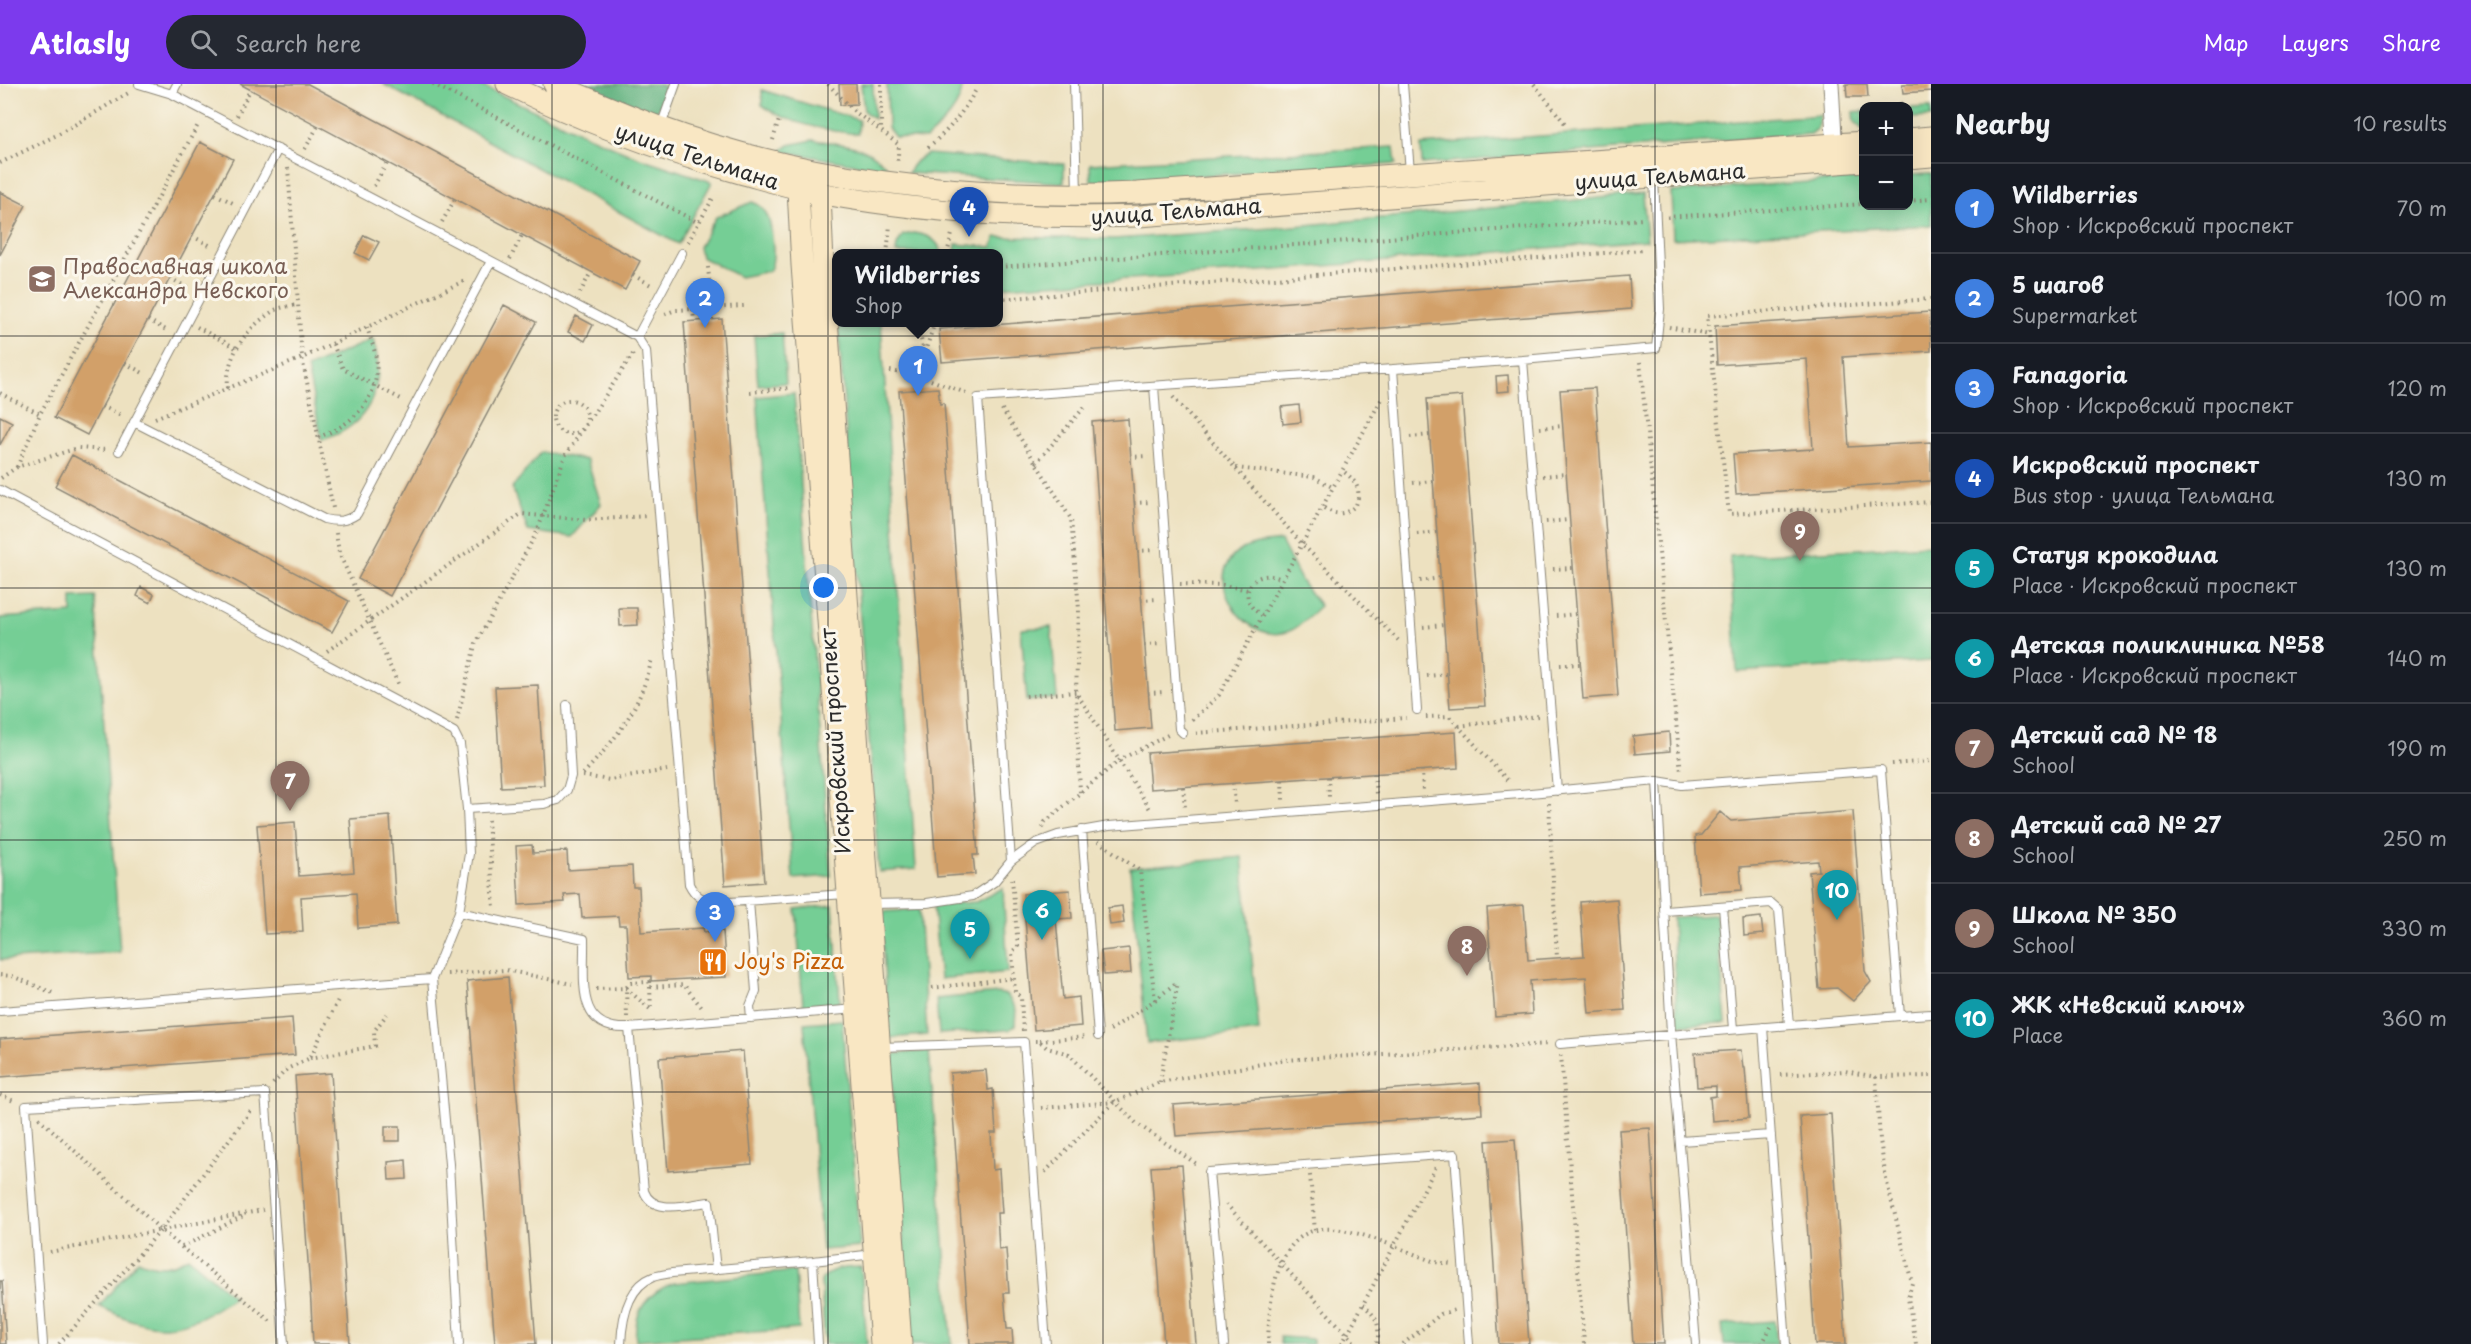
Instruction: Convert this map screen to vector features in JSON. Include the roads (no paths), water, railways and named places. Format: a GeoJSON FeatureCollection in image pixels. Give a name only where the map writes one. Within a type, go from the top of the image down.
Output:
{"type":"FeatureCollection","features":[{"type":"Feature","properties":{"kind":"street","name":"улица Тельмана"},"geometry":{"type":"LineString","coordinates":[[507,84],[562,110],[653,147],[798,189],[820,194],[971,214],[1077,218],[1139,216],[1411,185],[1835,154],[1859,160]]}},
{"type":"Feature","properties":{"kind":"street","name":"улица Тельмана"},"geometry":{"type":"LineString","coordinates":[[554,84],[660,128],[729,149],[811,170],[970,192],[1077,196],[1411,185]]}},
{"type":"Feature","properties":{"kind":"street"},"geometry":{"type":"LineString","coordinates":[[1831,84],[1835,154]]}},
{"type":"Feature","properties":{"kind":"street"},"geometry":{"type":"LineString","coordinates":[[1913,139],[1931,137]]}},
{"type":"Feature","properties":{"kind":"street","name":"улица Тельмана"},"geometry":{"type":"LineString","coordinates":[[1835,154],[1859,144]]}},
{"type":"Feature","properties":{"kind":"street"},"geometry":{"type":"LineString","coordinates":[[1913,158],[1931,156]]}},
{"type":"Feature","properties":{"kind":"street"},"geometry":{"type":"LineString","coordinates":[[798,189],[811,170]]}},
{"type":"Feature","properties":{"kind":"street","name":"Искровский проспект"},"geometry":{"type":"LineString","coordinates":[[811,170],[820,194],[858,899]]}},
{"type":"Feature","properties":{"kind":"street","name":"Искровский проспект"},"geometry":{"type":"LineString","coordinates":[[798,189],[858,899],[884,1253],[881,1344]]}},
{"type":"Feature","properties":{"kind":"street","name":"Искровский проспект"},"geometry":{"type":"LineString","coordinates":[[884,1253],[901,1344]]}},
{"type":"Feature","properties":{"kind":"lane"},"geometry":{"type":"LineString","coordinates":[[172,94],[177,84]]}},
{"type":"Feature","properties":{"kind":"lane"},"geometry":{"type":"LineString","coordinates":[[660,128],[676,84]]}},
{"type":"Feature","properties":{"kind":"lane"},"geometry":{"type":"LineString","coordinates":[[1074,84],[1077,218]]}},
{"type":"Feature","properties":{"kind":"lane"},"geometry":{"type":"LineString","coordinates":[[1403,84],[1411,185]]}},
{"type":"Feature","properties":{"kind":"lane"},"geometry":{"type":"LineString","coordinates":[[140,85],[172,94],[637,337],[646,351],[689,884],[695,894],[704,901],[715,903],[858,899],[927,903],[973,896],[994,882],[1011,861],[1036,843],[1082,830],[1657,781],[1682,785],[1881,770],[1900,1016]]}},
{"type":"Feature","properties":{"kind":"lane"},"geometry":{"type":"LineString","coordinates":[[119,451],[136,423],[179,336],[278,150]]}},
{"type":"Feature","properties":{"kind":"lane"},"geometry":{"type":"LineString","coordinates":[[1011,861],[978,398],[1523,360],[1656,348],[1660,309],[1653,167]]}},
{"type":"Feature","properties":{"kind":"lane"},"geometry":{"type":"LineString","coordinates":[[637,337],[682,253]]}},
{"type":"Feature","properties":{"kind":"lane"},"geometry":{"type":"LineString","coordinates":[[136,423],[324,519],[335,522],[348,520],[357,514],[491,261]]}},
{"type":"Feature","properties":{"kind":"lane"},"geometry":{"type":"LineString","coordinates":[[1523,360],[1557,791]]}},
{"type":"Feature","properties":{"kind":"lane"},"geometry":{"type":"LineString","coordinates":[[1393,369],[1418,713]]}},
{"type":"Feature","properties":{"kind":"lane"},"geometry":{"type":"LineString","coordinates":[[1158,385],[1169,584],[1181,731]]}},
{"type":"Feature","properties":{"kind":"lane"},"geometry":{"type":"LineString","coordinates":[[0,490],[454,732],[460,744],[469,854],[459,912],[432,979],[449,1164],[459,1344]]}},
{"type":"Feature","properties":{"kind":"lane"},"geometry":{"type":"LineString","coordinates":[[467,809],[544,804],[558,800],[567,790],[571,776],[567,705]]}},
{"type":"Feature","properties":{"kind":"lane"},"geometry":{"type":"LineString","coordinates":[[1657,781],[1671,1033],[1696,1344]]}},
{"type":"Feature","properties":{"kind":"lane"},"geometry":{"type":"LineString","coordinates":[[1082,830],[1098,1036]]}},
{"type":"Feature","properties":{"kind":"lane"},"geometry":{"type":"LineString","coordinates":[[749,901],[756,991],[750,1006],[751,1018]]}},
{"type":"Feature","properties":{"kind":"lane"},"geometry":{"type":"LineString","coordinates":[[1665,911],[1772,903],[1779,910],[1789,1025]]}},
{"type":"Feature","properties":{"kind":"lane"},"geometry":{"type":"LineString","coordinates":[[1723,907],[1733,1029]]}},
{"type":"Feature","properties":{"kind":"lane"},"geometry":{"type":"LineString","coordinates":[[459,912],[584,939],[587,1008],[597,1021],[612,1028],[866,1008]]}},
{"type":"Feature","properties":{"kind":"lane"},"geometry":{"type":"LineString","coordinates":[[0,1011],[432,979]]}},
{"type":"Feature","properties":{"kind":"lane"},"geometry":{"type":"LineString","coordinates":[[1560,1044],[1671,1033],[1931,1014]]}},
{"type":"Feature","properties":{"kind":"lane"},"geometry":{"type":"LineString","coordinates":[[1763,1027],[1786,1344]]}},
{"type":"Feature","properties":{"kind":"lane"},"geometry":{"type":"LineString","coordinates":[[628,1028],[644,1191],[647,1200],[654,1205],[664,1206],[709,1202],[716,1270]]}},
{"type":"Feature","properties":{"kind":"lane"},"geometry":{"type":"LineString","coordinates":[[869,1048],[1024,1042],[1046,1344]]}},
{"type":"Feature","properties":{"kind":"lane"},"geometry":{"type":"LineString","coordinates":[[43,1344],[26,1107],[265,1093],[284,1344]]}},
{"type":"Feature","properties":{"kind":"lane"},"geometry":{"type":"LineString","coordinates":[[1680,1141],[1771,1135]]}},
{"type":"Feature","properties":{"kind":"lane"},"geometry":{"type":"LineString","coordinates":[[1224,1344],[1209,1172],[1455,1154],[1469,1344]]}},
{"type":"Feature","properties":{"kind":"lane"},"geometry":{"type":"LineString","coordinates":[[621,1344],[622,1325],[626,1311],[640,1285],[653,1277],[672,1273],[813,1262],[884,1253]]}},
{"type":"Feature","properties":{"kind":"lane"},"geometry":{"type":"LineString","coordinates":[[813,1262],[818,1344]]}},
{"type":"Feature","properties":{"kind":"place","name":"Искровский проспект"},"geometry":{"type":"Point","coordinates":[969,237]}},
{"type":"Feature","properties":{"kind":"place","name":"Православная школа Александра Невского"},"geometry":{"type":"Point","coordinates":[42,279]}},
{"type":"Feature","properties":{"kind":"place","name":"5 шагов"},"geometry":{"type":"Point","coordinates":[705,328]}},
{"type":"Feature","properties":{"kind":"place","name":"Wildberries"},"geometry":{"type":"Point","coordinates":[918,396]}},
{"type":"Feature","properties":{"kind":"place","name":"Школа № 350"},"geometry":{"type":"Point","coordinates":[1800,561]}},
{"type":"Feature","properties":{"kind":"place","name":"Детский сад № 18"},"geometry":{"type":"Point","coordinates":[290,811]}},
{"type":"Feature","properties":{"kind":"place","name":"ЖК «Невский ключ»"},"geometry":{"type":"Point","coordinates":[1837,920]}},
{"type":"Feature","properties":{"kind":"place","name":"Детская поликлиника №58"},"geometry":{"type":"Point","coordinates":[1042,940]}},
{"type":"Feature","properties":{"kind":"place","name":"Fanagoria"},"geometry":{"type":"Point","coordinates":[715,942]}},
{"type":"Feature","properties":{"kind":"place","name":"Статуя крокодила"},"geometry":{"type":"Point","coordinates":[970,959]}},
{"type":"Feature","properties":{"kind":"place","name":"Joy's Pizza"},"geometry":{"type":"Point","coordinates":[713,962]}},
{"type":"Feature","properties":{"kind":"place","name":"Детский сад № 27"},"geometry":{"type":"Point","coordinates":[1467,976]}}]}
